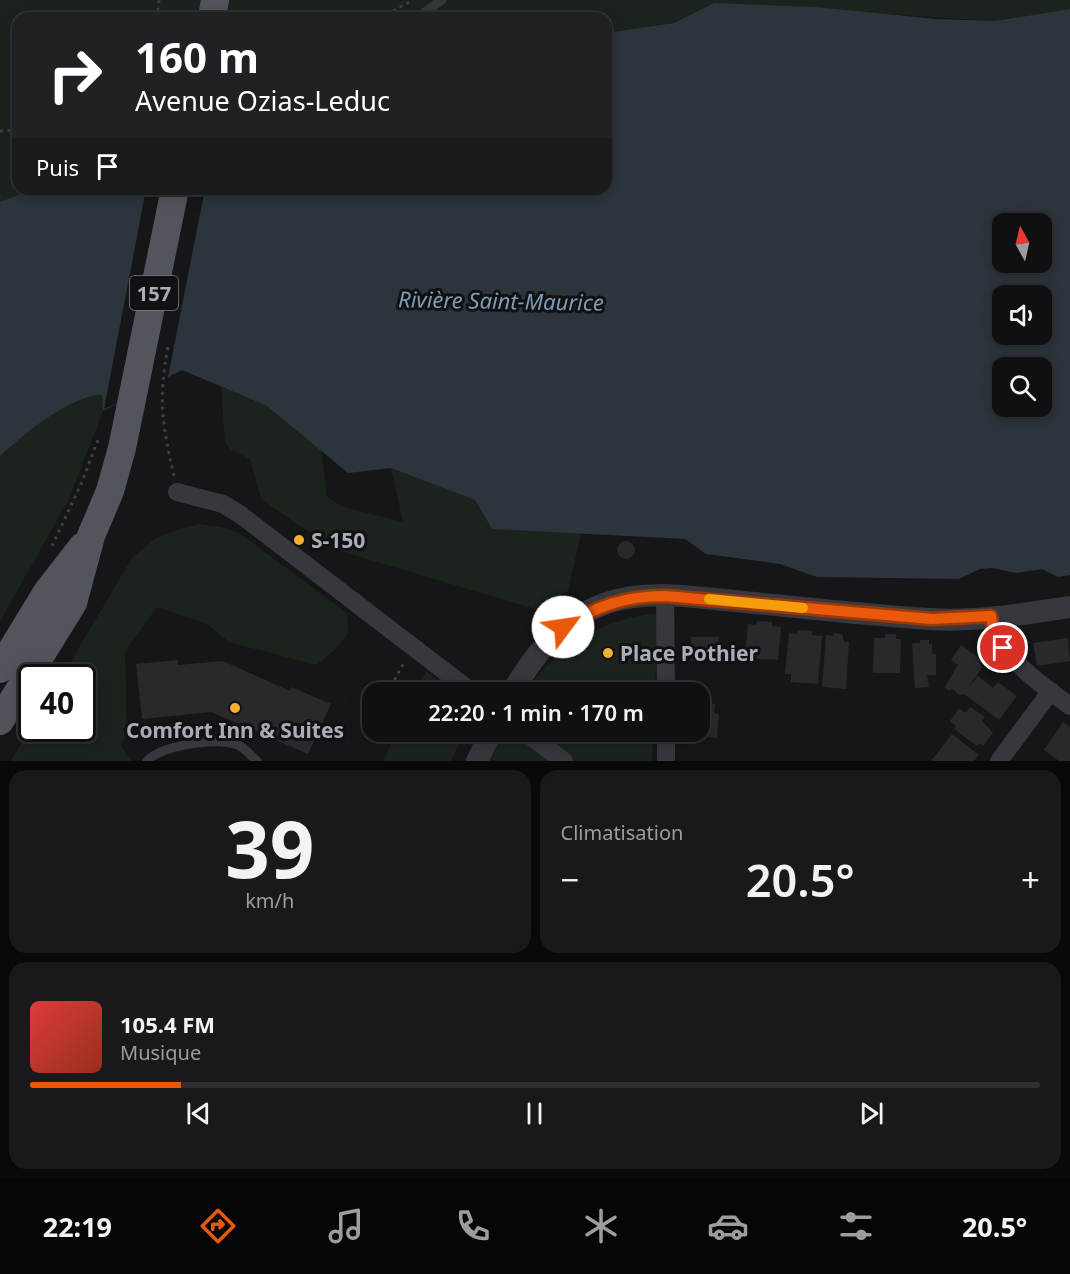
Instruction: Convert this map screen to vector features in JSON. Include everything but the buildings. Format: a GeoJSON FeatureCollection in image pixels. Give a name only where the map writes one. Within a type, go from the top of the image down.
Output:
{"type":"FeatureCollection","features":[{"type":"Feature","properties":{"kind":"main road","name":"157"},"geometry":{"type":"LineString","coordinates":[[0,721],[73,603],[91,536],[110,490],[133,397],[174,195]]}},
{"type":"Feature","properties":{"kind":"main road","name":"157"},"geometry":{"type":"LineString","coordinates":[[0,669],[47,592],[91,536]]}},
{"type":"Feature","properties":{"kind":"street"},"geometry":{"type":"LineString","coordinates":[[177,492],[223,504],[241,515],[458,682]]}},
{"type":"Feature","properties":{"kind":"street"},"geometry":{"type":"LineString","coordinates":[[665,596],[666,682]]}},
{"type":"Feature","properties":{"kind":"street"},"geometry":{"type":"LineString","coordinates":[[519,682],[536,654],[572,621],[603,604],[624,598],[665,596],[932,619],[991,616],[1070,607]]}},
{"type":"Feature","properties":{"kind":"street"},"geometry":{"type":"LineString","coordinates":[[991,616],[994,634],[1003,648],[1070,706]]}},
{"type":"Feature","properties":{"kind":"street"},"geometry":{"type":"LineString","coordinates":[[999,761],[1051,691]]}},
{"type":"Feature","properties":{"kind":"street"},"geometry":{"type":"LineString","coordinates":[[477,761],[486,742]]}},
{"type":"Feature","properties":{"kind":"street"},"geometry":{"type":"LineString","coordinates":[[538,742],[564,761]]}},
{"type":"Feature","properties":{"kind":"street"},"geometry":{"type":"LineString","coordinates":[[666,742],[666,761]]}},
{"type":"Feature","properties":{"kind":"lane"},"geometry":{"type":"LineString","coordinates":[[425,12],[442,0]]}},
{"type":"Feature","properties":{"kind":"lane"},"geometry":{"type":"LineString","coordinates":[[147,761],[154,753],[167,748],[223,742],[240,746],[257,761]]}},
{"type":"Feature","properties":{"kind":"path"},"geometry":{"type":"LineString","coordinates":[[391,12],[413,0]]}},
{"type":"Feature","properties":{"kind":"path"},"geometry":{"type":"LineString","coordinates":[[161,387],[161,415],[177,492]]}},
{"type":"Feature","properties":{"kind":"path"},"geometry":{"type":"LineString","coordinates":[[51,548],[82,482],[102,428]]}},
{"type":"Feature","properties":{"kind":"path"},"geometry":{"type":"LineString","coordinates":[[393,682],[413,648]]}},
{"type":"Feature","properties":{"kind":"shaded area"},"geometry":{"type":"Polygon","coordinates":[[[0,0],[1070,0],[1070,9],[995,21],[714,3],[674,23],[612,32],[612,12],[12,12],[12,195],[18,195],[0,202],[0,0]]]}},
{"type":"Feature","properties":{"kind":"shaded area"},"geometry":{"type":"Polygon","coordinates":[[[221,387],[267,406],[321,449],[327,497],[343,507],[403,522],[391,468],[475,500],[492,529],[581,533],[568,591],[535,609],[334,549],[261,499],[250,459],[231,450],[225,442],[221,387]]]}},
{"type":"Feature","properties":{"kind":"shaded area"},"geometry":{"type":"Polygon","coordinates":[[[102,394],[103,411],[69,499],[0,621],[0,456],[22,436],[60,409],[88,397],[102,394]]]}},
{"type":"Feature","properties":{"kind":"shaded area"},"geometry":{"type":"Polygon","coordinates":[[[200,524],[239,533],[347,613],[348,633],[334,651],[316,665],[229,642],[207,624],[157,607],[125,651],[127,733],[121,745],[131,761],[11,761],[22,742],[96,742],[96,664],[69,664],[132,558],[155,539],[200,524]]]}},
{"type":"Feature","properties":{"kind":"shaded area","name":"Place Pothier"},"geometry":{"type":"Polygon","coordinates":[[[658,613],[655,682],[533,682],[551,662],[582,638],[618,621],[658,613]]]}},
{"type":"Feature","properties":{"kind":"shaded area"},"geometry":{"type":"Polygon","coordinates":[[[426,671],[440,682],[421,682],[426,671]]]}},
{"type":"Feature","properties":{"kind":"shaded area"},"geometry":{"type":"Polygon","coordinates":[[[392,742],[460,742],[451,761],[383,761],[392,742]]]}},
{"type":"Feature","properties":{"kind":"shaded area"},"geometry":{"type":"Polygon","coordinates":[[[498,742],[653,742],[652,761],[489,761],[498,742]]]}},
{"type":"Feature","properties":{"kind":"water","name":"Rivière Saint-Maurice"},"geometry":{"type":"Polygon","coordinates":[[[714,3],[814,7],[937,19],[995,21],[1070,9],[1070,575],[1058,577],[1042,569],[1016,573],[992,568],[980,569],[959,579],[817,577],[780,564],[706,554],[685,539],[492,529],[475,500],[391,468],[348,473],[267,406],[182,370],[103,411],[102,394],[74,403],[47,418],[0,456],[0,202],[18,195],[612,195],[612,32],[674,23],[714,3]]]}},
{"type":"Feature","properties":{"kind":"pier"},"geometry":{"type":"Polygon","coordinates":[[[145,195],[204,195],[167,382],[104,409],[145,195]]]}},
{"type":"Feature","properties":{"kind":"slow traffic"},"geometry":{"type":"LineString","coordinates":[[709,599],[803,608]]}},
{"type":"Feature","properties":{"kind":"place","name":"S-150"},"geometry":{"type":"Point","coordinates":[299,540]}},
{"type":"Feature","properties":{"kind":"place","name":"Place Pothier"},"geometry":{"type":"Point","coordinates":[608,653]}},
{"type":"Feature","properties":{"kind":"place","name":"Comfort Inn & Suites"},"geometry":{"type":"Point","coordinates":[235,708]}},
{"type":"Feature","properties":{"kind":"route"},"geometry":{"type":"LineString","coordinates":[[563,627],[603,604],[624,598],[687,597],[932,619],[991,616],[994,634],[1003,648]]}}]}
